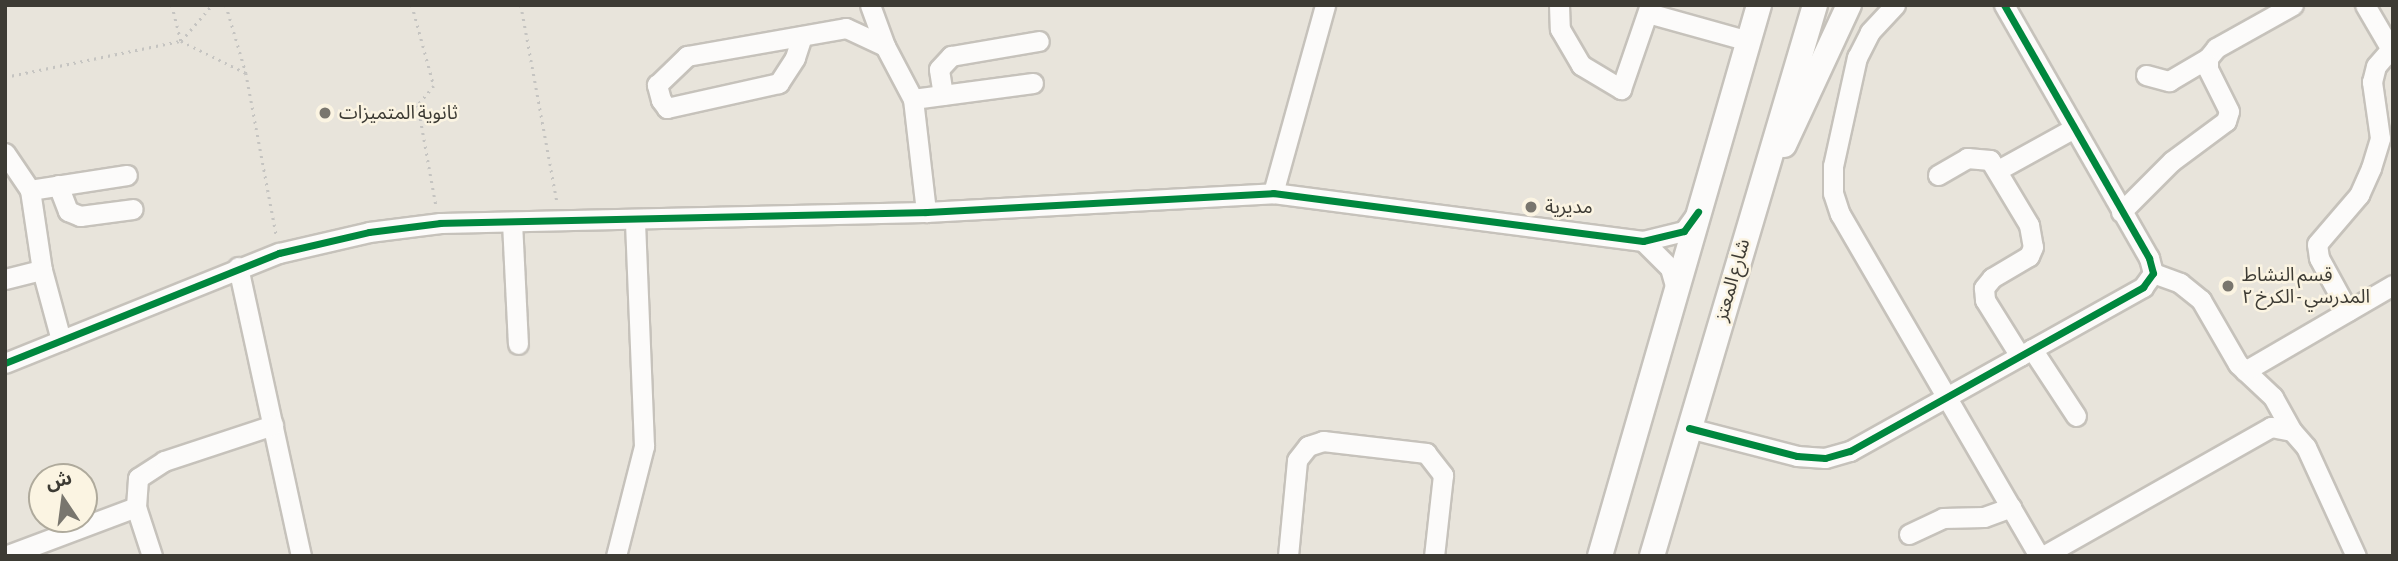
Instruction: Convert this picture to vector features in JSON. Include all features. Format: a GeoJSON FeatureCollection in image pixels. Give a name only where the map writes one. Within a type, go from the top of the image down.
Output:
{"type":"FeatureCollection","features":[{"type":"Feature","properties":{"kind":"main road"},"geometry":{"type":"LineString","coordinates":[[1600,556],[1759,5]]}},
{"type":"Feature","properties":{"kind":"main road","name":"شارع المعتز"},"geometry":{"type":"LineString","coordinates":[[1652,556],[1748,222],[1815,5]]}},
{"type":"Feature","properties":{"kind":"main road"},"geometry":{"type":"LineString","coordinates":[[1748,222],[1849,5]]}},
{"type":"Feature","properties":{"kind":"street"},"geometry":{"type":"LineString","coordinates":[[870,5],[885,46],[913,99],[926,212]]}},
{"type":"Feature","properties":{"kind":"street"},"geometry":{"type":"LineString","coordinates":[[1273,192],[1325,5]]}},
{"type":"Feature","properties":{"kind":"street"},"geometry":{"type":"LineString","coordinates":[[1559,5],[1560,29],[1581,65],[1621,89],[1649,9],[1748,41]]}},
{"type":"Feature","properties":{"kind":"street"},"geometry":{"type":"LineString","coordinates":[[1895,5],[1870,32],[1857,57],[1833,166],[1833,193],[1840,214],[2041,556],[2272,427],[2292,431]]}},
{"type":"Feature","properties":{"kind":"street"},"geometry":{"type":"LineString","coordinates":[[2004,5],[2153,273],[2180,283],[2201,300],[2245,371],[2273,397],[2292,431],[2306,447],[2356,556]]}},
{"type":"Feature","properties":{"kind":"street"},"geometry":{"type":"LineString","coordinates":[[2146,75],[2169,81],[2208,58],[2216,48],[2293,5]]}},
{"type":"Feature","properties":{"kind":"street"},"geometry":{"type":"LineString","coordinates":[[2348,311],[2319,257],[2317,244],[2358,195],[2374,161],[2380,138],[2372,82],[2376,66],[2392,51],[2365,5]]}},
{"type":"Feature","properties":{"kind":"street"},"geometry":{"type":"LineString","coordinates":[[802,36],[795,58],[779,83],[667,108],[661,100],[657,85],[687,56],[846,28],[885,46]]}},
{"type":"Feature","properties":{"kind":"street"},"geometry":{"type":"LineString","coordinates":[[943,95],[939,69],[951,56],[1039,41]]}},
{"type":"Feature","properties":{"kind":"street"},"geometry":{"type":"LineString","coordinates":[[2121,212],[2172,161],[2226,121],[2229,111],[2207,69],[2208,58]]}},
{"type":"Feature","properties":{"kind":"street"},"geometry":{"type":"LineString","coordinates":[[913,99],[1033,83]]}},
{"type":"Feature","properties":{"kind":"street"},"geometry":{"type":"LineString","coordinates":[[1998,170],[2074,128]]}},
{"type":"Feature","properties":{"kind":"street"},"geometry":{"type":"LineString","coordinates":[[5,153],[30,190],[42,270],[61,340]]}},
{"type":"Feature","properties":{"kind":"street"},"geometry":{"type":"LineString","coordinates":[[1938,175],[1967,158],[1979,157],[1998,170],[2029,225],[2033,247],[2029,256],[1992,278],[1984,288],[1985,300],[2076,416]]}},
{"type":"Feature","properties":{"kind":"street"},"geometry":{"type":"LineString","coordinates":[[30,190],[127,175]]}},
{"type":"Feature","properties":{"kind":"street"},"geometry":{"type":"LineString","coordinates":[[58,185],[68,211],[80,216],[133,209]]}},
{"type":"Feature","properties":{"kind":"street"},"geometry":{"type":"LineString","coordinates":[[5,363],[238,267],[279,253],[369,232],[440,223],[926,212],[1273,192],[1643,241],[1684,231],[1698,212]]}},
{"type":"Feature","properties":{"kind":"street"},"geometry":{"type":"LineString","coordinates":[[616,556],[644,446],[635,219]]}},
{"type":"Feature","properties":{"kind":"street"},"geometry":{"type":"LineString","coordinates":[[512,222],[518,344]]}},
{"type":"Feature","properties":{"kind":"street"},"geometry":{"type":"LineString","coordinates":[[1643,241],[1670,268],[1676,289]]}},
{"type":"Feature","properties":{"kind":"street"},"geometry":{"type":"LineString","coordinates":[[238,267],[301,556]]}},
{"type":"Feature","properties":{"kind":"street"},"geometry":{"type":"LineString","coordinates":[[7,274],[42,270]]}},
{"type":"Feature","properties":{"kind":"street"},"geometry":{"type":"LineString","coordinates":[[1689,428],[1797,456],[1825,458],[1850,451],[2143,287],[2153,273]]}},
{"type":"Feature","properties":{"kind":"street"},"geometry":{"type":"LineString","coordinates":[[2245,371],[2393,285]]}},
{"type":"Feature","properties":{"kind":"street"},"geometry":{"type":"LineString","coordinates":[[152,556],[136,507],[138,478],[148,469],[273,425]]}},
{"type":"Feature","properties":{"kind":"street"},"geometry":{"type":"LineString","coordinates":[[1288,556],[1297,460],[1308,446],[1322,441],[1426,453],[1443,475],[1434,556]]}},
{"type":"Feature","properties":{"kind":"street"},"geometry":{"type":"LineString","coordinates":[[5,549],[8,556],[136,507]]}},
{"type":"Feature","properties":{"kind":"street"},"geometry":{"type":"LineString","coordinates":[[1909,534],[1943,518],[1984,517],[2011,507]]}},
{"type":"Feature","properties":{"kind":"path"},"geometry":{"type":"LineString","coordinates":[[173,5],[181,41]]}},
{"type":"Feature","properties":{"kind":"path"},"geometry":{"type":"LineString","coordinates":[[181,41],[212,5]]}},
{"type":"Feature","properties":{"kind":"path"},"geometry":{"type":"LineString","coordinates":[[226,5],[246,73],[279,253]]}},
{"type":"Feature","properties":{"kind":"path"},"geometry":{"type":"LineString","coordinates":[[412,5],[434,86],[418,105],[440,223]]}},
{"type":"Feature","properties":{"kind":"path"},"geometry":{"type":"LineString","coordinates":[[521,5],[561,220]]}},
{"type":"Feature","properties":{"kind":"path"},"geometry":{"type":"LineString","coordinates":[[5,76],[181,41],[246,73]]}},
{"type":"Feature","properties":{"kind":"cycle path"},"geometry":{"type":"LineString","coordinates":[[1689,428],[1797,456],[1825,458],[1850,451],[2143,287],[2153,273],[2149,258],[2004,5]]}},
{"type":"Feature","properties":{"kind":"cycle path"},"geometry":{"type":"LineString","coordinates":[[5,363],[279,253],[369,232],[440,223],[926,212],[1273,193],[1643,241],[1684,231],[1698,212]]}},
{"type":"Feature","properties":{"kind":"place","name":"ثانوية المتميزات"},"geometry":{"type":"Point","coordinates":[325,113]}},
{"type":"Feature","properties":{"kind":"place","name":"مديرية"},"geometry":{"type":"Point","coordinates":[1531,207]}},
{"type":"Feature","properties":{"kind":"place","name":"قسم النشاط المدرسي - الكرخ ٢"},"geometry":{"type":"Point","coordinates":[2228,286]}}]}
